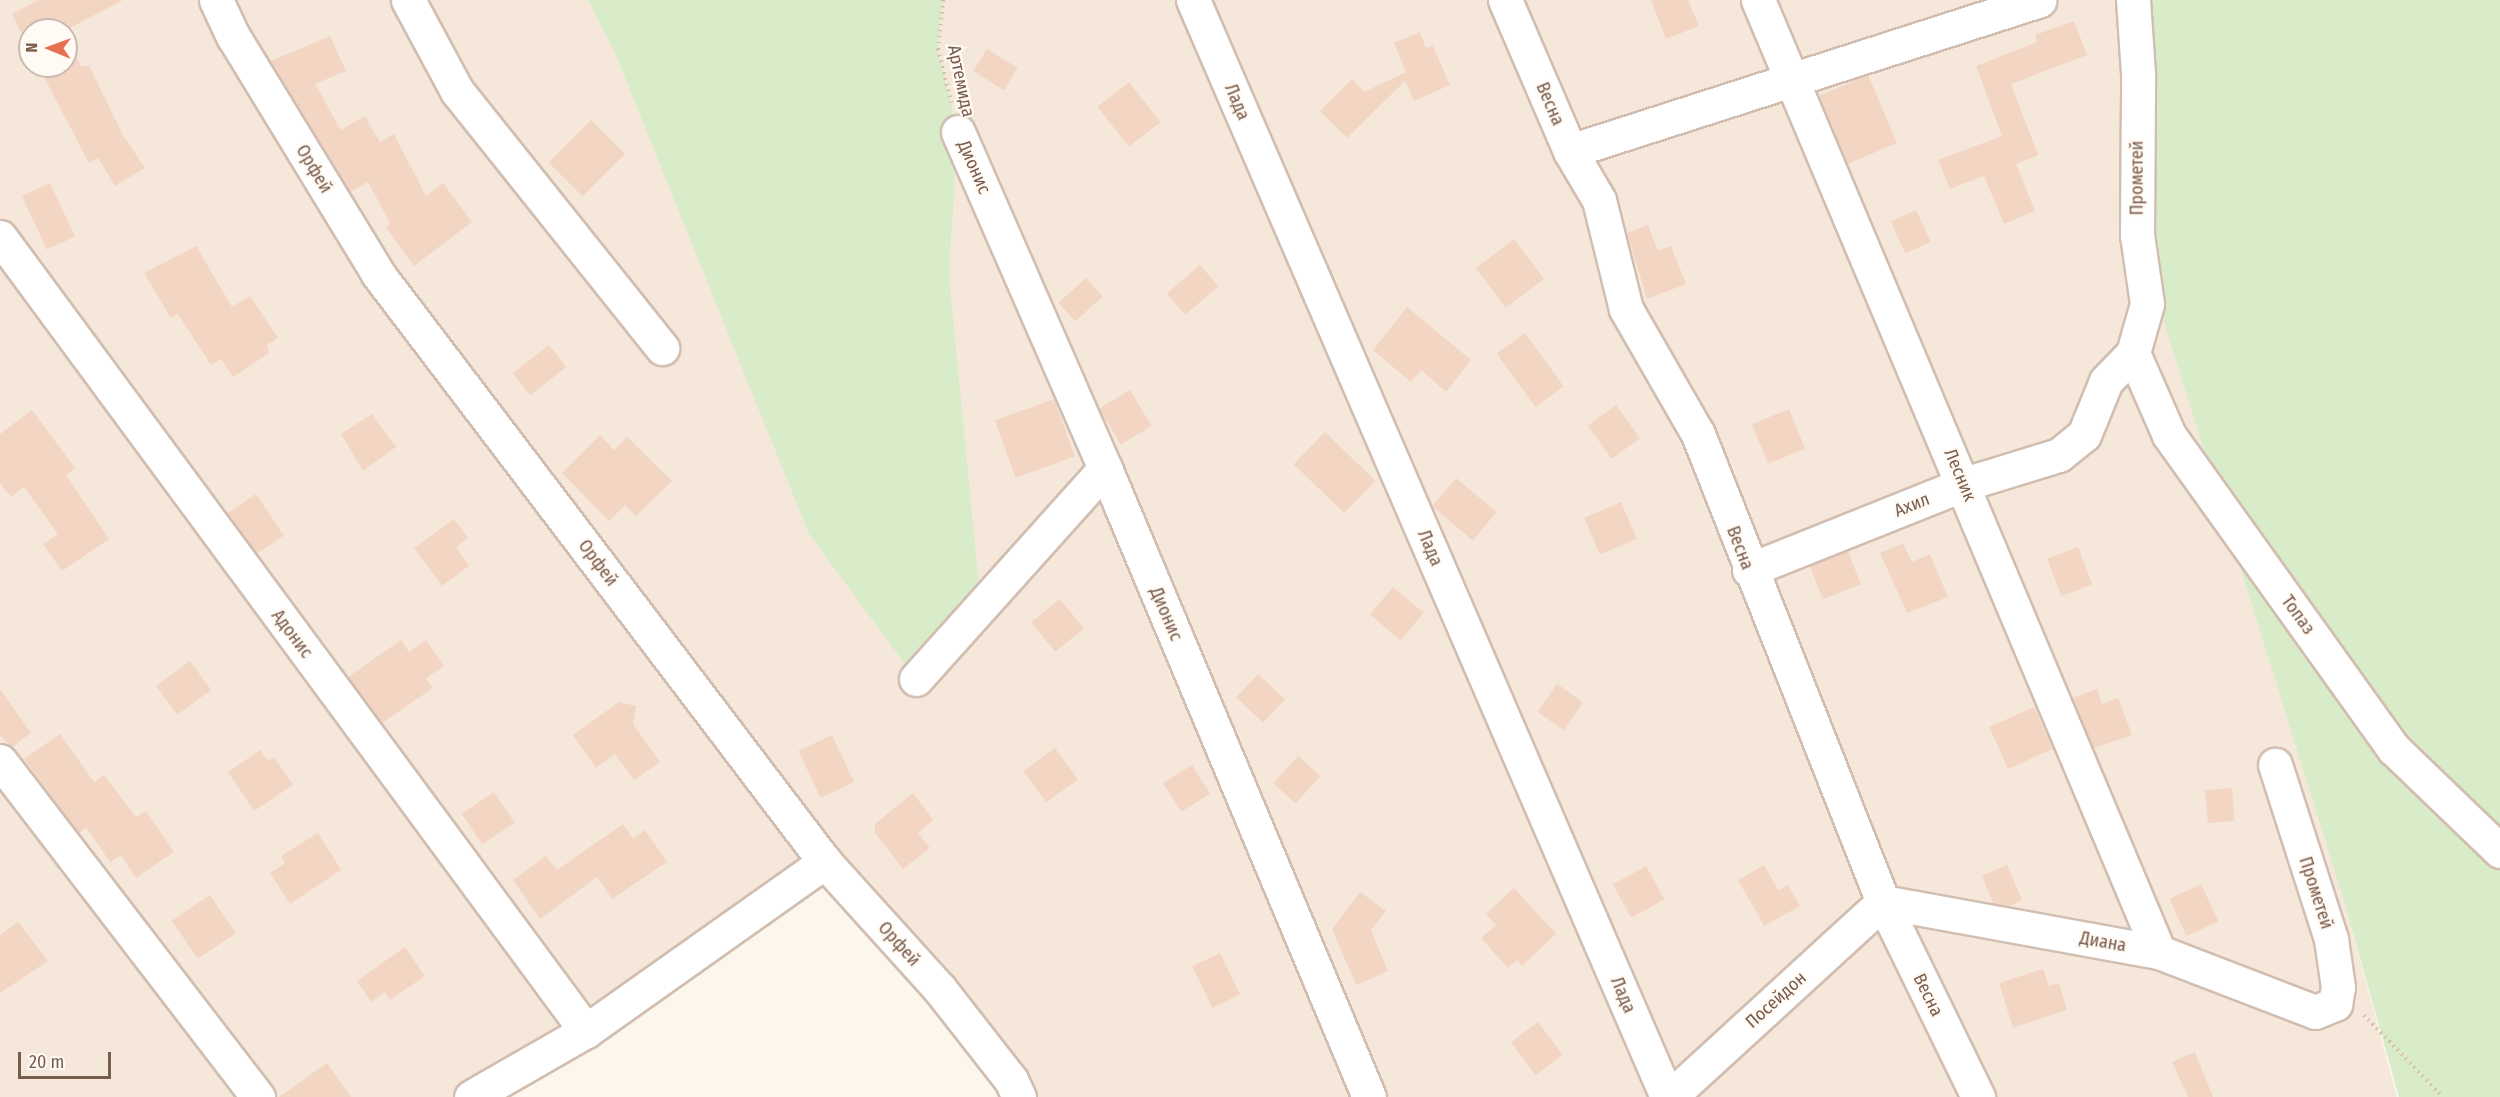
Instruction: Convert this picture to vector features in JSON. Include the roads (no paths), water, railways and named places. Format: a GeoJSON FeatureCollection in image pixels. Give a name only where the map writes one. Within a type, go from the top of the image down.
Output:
{"type":"FeatureCollection","features":[{"type":"Feature","properties":{"kind":"street","name":"Орфей"},"geometry":{"type":"LineString","coordinates":[[216,0],[233,36],[378,274],[825,862],[939,988],[1011,1080],[1019,1097]]}},
{"type":"Feature","properties":{"kind":"street"},"geometry":{"type":"LineString","coordinates":[[408,0],[457,92],[662,348]]}},
{"type":"Feature","properties":{"kind":"street","name":"Лада"},"geometry":{"type":"LineString","coordinates":[[1193,0],[1669,1097]]}},
{"type":"Feature","properties":{"kind":"street","name":"Весна"},"geometry":{"type":"LineString","coordinates":[[1505,0],[1570,151],[1599,200],[1626,309],[1698,434],[1749,570],[1882,902],[1978,1097]]}},
{"type":"Feature","properties":{"kind":"street","name":"Лесник"},"geometry":{"type":"LineString","coordinates":[[1758,0],[1790,80],[1964,484],[2158,952]]}},
{"type":"Feature","properties":{"kind":"street"},"geometry":{"type":"LineString","coordinates":[[1570,151],[1790,80],[1976,9],[2039,0]]}},
{"type":"Feature","properties":{"kind":"street","name":"Прометей"},"geometry":{"type":"LineString","coordinates":[[2133,0],[2138,73],[2137,235],[2146,304],[2133,353]]}},
{"type":"Feature","properties":{"kind":"street","name":"Дионис"},"geometry":{"type":"LineString","coordinates":[[958,132],[1105,468],[1369,1097]]}},
{"type":"Feature","properties":{"kind":"street","name":"Адонис"},"geometry":{"type":"LineString","coordinates":[[0,237],[586,1031]]}},
{"type":"Feature","properties":{"kind":"street","name":"Ахил"},"geometry":{"type":"LineString","coordinates":[[1749,570],[1964,484],[2058,455],[2084,435],[2106,381],[2133,353]]}},
{"type":"Feature","properties":{"kind":"street","name":"Топаз"},"geometry":{"type":"LineString","coordinates":[[2133,353],[2169,435],[2394,749],[2500,851]]}},
{"type":"Feature","properties":{"kind":"street"},"geometry":{"type":"LineString","coordinates":[[916,679],[1105,468]]}},
{"type":"Feature","properties":{"kind":"street"},"geometry":{"type":"LineString","coordinates":[[0,761],[258,1097]]}},
{"type":"Feature","properties":{"kind":"street","name":"Прометей"},"geometry":{"type":"LineString","coordinates":[[2275,765],[2331,939],[2338,987],[2335,1004],[2315,1012]]}},
{"type":"Feature","properties":{"kind":"street"},"geometry":{"type":"LineString","coordinates":[[471,1097],[586,1031],[825,862]]}},
{"type":"Feature","properties":{"kind":"street","name":"Посейдон"},"geometry":{"type":"LineString","coordinates":[[1669,1097],[1882,902]]}},
{"type":"Feature","properties":{"kind":"street","name":"Диана"},"geometry":{"type":"LineString","coordinates":[[1882,902],[2158,952],[2315,1012]]}}]}
